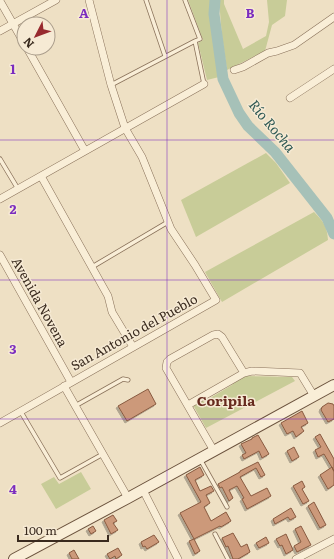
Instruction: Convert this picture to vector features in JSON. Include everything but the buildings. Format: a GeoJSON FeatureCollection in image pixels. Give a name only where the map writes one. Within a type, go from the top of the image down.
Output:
{"type":"FeatureCollection","features":[{"type":"Feature","properties":{"kind":"main road"},"geometry":{"type":"LineString","coordinates":[[14,559],[334,385]]}},
{"type":"Feature","properties":{"kind":"street"},"geometry":{"type":"LineString","coordinates":[[0,31],[56,0]]}},
{"type":"Feature","properties":{"kind":"street"},"geometry":{"type":"LineString","coordinates":[[89,0],[111,85],[125,128],[142,158],[168,222]]}},
{"type":"Feature","properties":{"kind":"street"},"geometry":{"type":"LineString","coordinates":[[0,1],[16,29]]}},
{"type":"Feature","properties":{"kind":"street"},"geometry":{"type":"LineString","coordinates":[[234,70],[243,67],[268,53],[294,45],[334,18]]}},
{"type":"Feature","properties":{"kind":"street"},"geometry":{"type":"LineString","coordinates":[[32,56],[85,151]]}},
{"type":"Feature","properties":{"kind":"street"},"geometry":{"type":"LineString","coordinates":[[290,98],[334,69]]}},
{"type":"Feature","properties":{"kind":"street"},"geometry":{"type":"LineString","coordinates":[[0,199],[204,84]]}},
{"type":"Feature","properties":{"kind":"street"},"geometry":{"type":"LineString","coordinates":[[41,176],[108,296],[112,312],[133,347]]}},
{"type":"Feature","properties":{"kind":"street","name":"San Antonio del Pueblo"},"geometry":{"type":"LineString","coordinates":[[0,422],[216,300],[168,222]]}},
{"type":"Feature","properties":{"kind":"street","name":"Avenida Novena"},"geometry":{"type":"LineString","coordinates":[[0,255],[71,382]]}},
{"type":"Feature","properties":{"kind":"street"},"geometry":{"type":"LineString","coordinates":[[214,451],[166,368],[167,362],[213,335],[218,334],[222,337],[244,373]]}},
{"type":"Feature","properties":{"kind":"street"},"geometry":{"type":"LineString","coordinates":[[188,405],[244,373],[252,370],[300,373],[314,396]]}},
{"type":"Feature","properties":{"kind":"street"},"geometry":{"type":"LineString","coordinates":[[64,386],[128,498]]}},
{"type":"Feature","properties":{"kind":"street"},"geometry":{"type":"LineString","coordinates":[[143,490],[176,558]]}},
{"type":"Feature","properties":{"kind":"street"},"geometry":{"type":"LineString","coordinates":[[296,559],[334,539]]}},
{"type":"Feature","properties":{"kind":"lane"},"geometry":{"type":"LineString","coordinates":[[146,0],[165,56]]}},
{"type":"Feature","properties":{"kind":"lane"},"geometry":{"type":"LineString","coordinates":[[111,85],[200,39],[185,0]]}},
{"type":"Feature","properties":{"kind":"lane"},"geometry":{"type":"LineString","coordinates":[[195,41],[204,84]]}},
{"type":"Feature","properties":{"kind":"lane"},"geometry":{"type":"LineString","coordinates":[[0,159],[18,189]]}},
{"type":"Feature","properties":{"kind":"lane"},"geometry":{"type":"LineString","coordinates":[[92,267],[168,222]]}},
{"type":"Feature","properties":{"kind":"lane"},"geometry":{"type":"LineString","coordinates":[[75,406],[123,379],[128,380]]}},
{"type":"Feature","properties":{"kind":"lane"},"geometry":{"type":"LineString","coordinates":[[20,411],[60,478],[103,454]]}},
{"type":"Feature","properties":{"kind":"lane"},"geometry":{"type":"LineString","coordinates":[[200,458],[227,507]]}},
{"type":"Feature","properties":{"kind":"lane"},"geometry":{"type":"LineString","coordinates":[[215,534],[228,559]]}},
{"type":"Feature","properties":{"kind":"green space"},"geometry":{"type":"Polygon","coordinates":[[[188,0],[212,0],[211,10],[219,77],[207,80],[198,43],[203,40],[188,0]]]}},
{"type":"Feature","properties":{"kind":"green space"},"geometry":{"type":"Polygon","coordinates":[[[219,0],[224,0],[224,4],[243,49],[266,36],[269,22],[267,0],[287,0],[285,16],[272,25],[265,51],[227,70],[222,36],[219,0]]]}},
{"type":"Feature","properties":{"kind":"green space"},"geometry":{"type":"Polygon","coordinates":[[[266,153],[276,163],[290,183],[196,237],[181,200],[266,153]]]}},
{"type":"Feature","properties":{"kind":"green space"},"geometry":{"type":"Polygon","coordinates":[[[314,212],[324,224],[327,231],[328,240],[222,302],[205,272],[314,212]]]}},
{"type":"Feature","properties":{"kind":"green space"},"geometry":{"type":"Polygon","coordinates":[[[244,376],[292,377],[295,381],[206,428],[193,405],[202,400],[205,401],[244,376]]]}},
{"type":"Feature","properties":{"kind":"green space"},"geometry":{"type":"Polygon","coordinates":[[[81,472],[91,489],[56,509],[41,484],[54,477],[59,484],[81,472]]]}},
{"type":"Feature","properties":{"kind":"waterway","name":"Río Rocha"},"geometry":{"type":"LineString","coordinates":[[215,0],[214,14],[223,79],[239,113],[248,126],[275,152],[327,218],[334,234]]}},
{"type":"Feature","properties":{"kind":"district","name":"Coripila"},"geometry":{"type":"Point","coordinates":[226,401]}}]}
